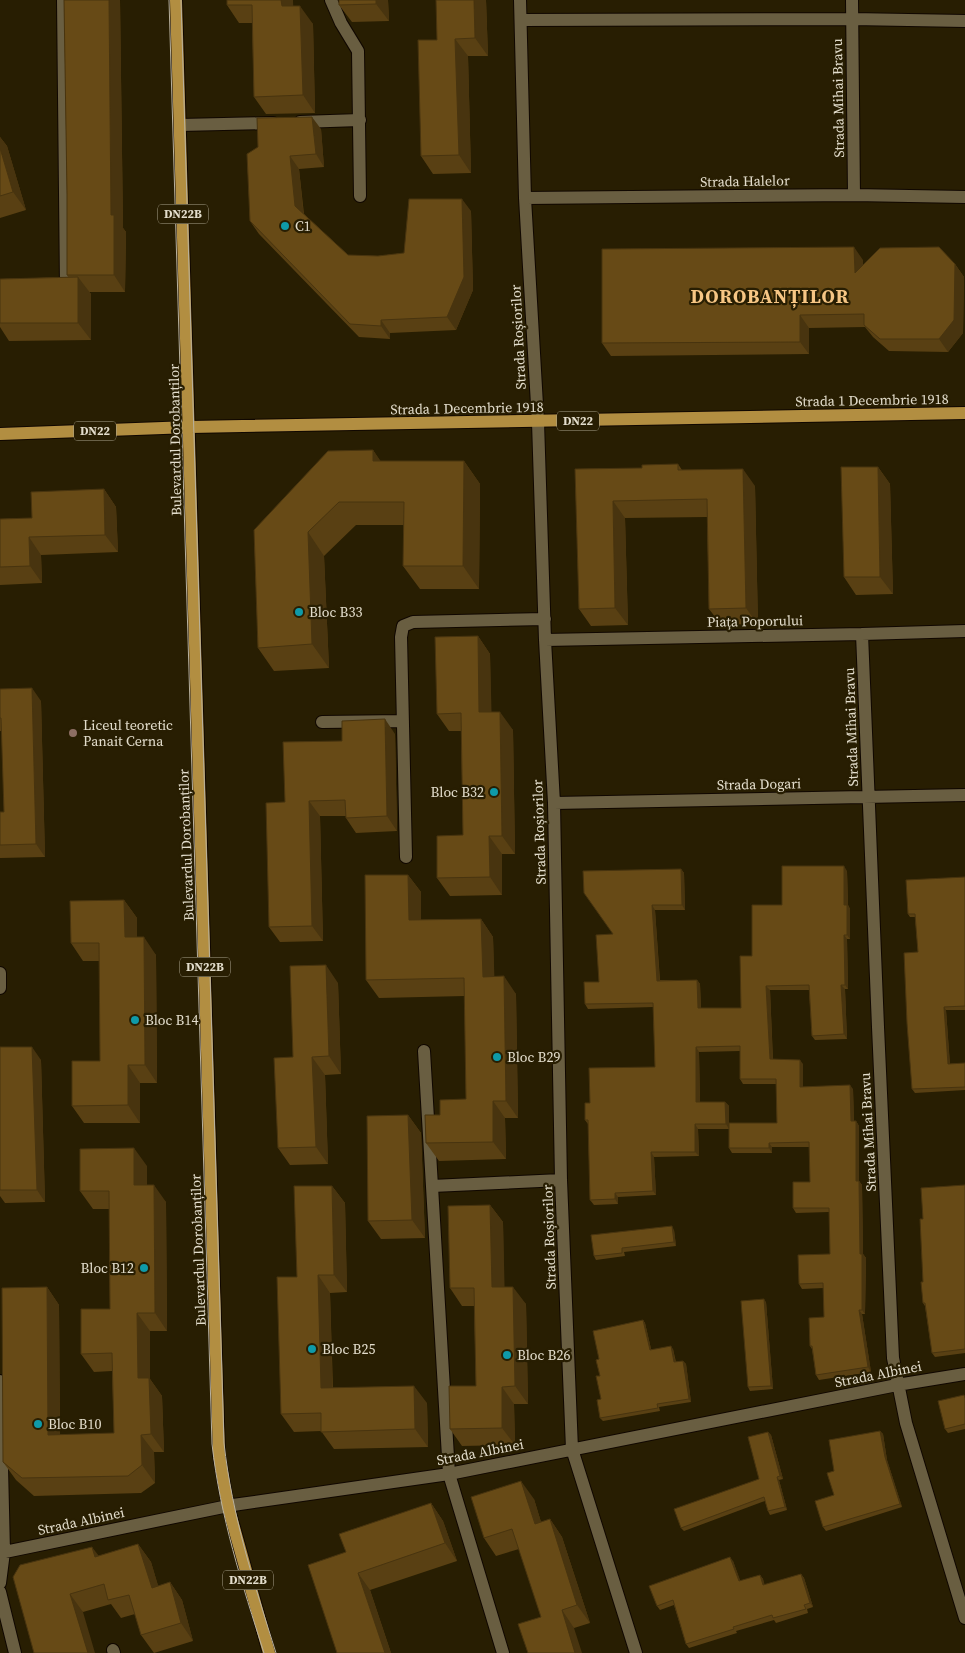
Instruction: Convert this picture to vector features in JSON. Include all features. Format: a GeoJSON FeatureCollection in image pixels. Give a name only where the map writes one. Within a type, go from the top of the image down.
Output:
{"type":"FeatureCollection","features":[{"type":"Feature","properties":{"kind":"main road","name":"Bulevardul Dorobanților"},"geometry":{"type":"LineString","coordinates":[[176,0],[219,1455],[228,1506],[268,1653]]}},
{"type":"Feature","properties":{"kind":"main road","name":"Strada 1 Decembrie 1918"},"geometry":{"type":"LineString","coordinates":[[0,434],[190,427],[538,422],[965,412]]}},
{"type":"Feature","properties":{"kind":"street"},"geometry":{"type":"LineString","coordinates":[[47,288],[66,288],[63,0]]}},
{"type":"Feature","properties":{"kind":"street"},"geometry":{"type":"LineString","coordinates":[[330,0],[341,23],[358,50],[360,196]]}},
{"type":"Feature","properties":{"kind":"street","name":"Strada Roșiorilor"},"geometry":{"type":"LineString","coordinates":[[520,0],[525,198],[538,422],[545,640],[554,803],[561,1180],[572,1449],[636,1653]]}},
{"type":"Feature","properties":{"kind":"street","name":"Strada Mihai Bravu"},"geometry":{"type":"LineString","coordinates":[[852,0],[854,195]]}},
{"type":"Feature","properties":{"kind":"street"},"geometry":{"type":"LineString","coordinates":[[520,20],[852,19],[965,21]]}},
{"type":"Feature","properties":{"kind":"street"},"geometry":{"type":"LineString","coordinates":[[180,125],[360,120]]}},
{"type":"Feature","properties":{"kind":"street","name":"Strada Halelor"},"geometry":{"type":"LineString","coordinates":[[525,198],[854,195],[965,197]]}},
{"type":"Feature","properties":{"kind":"street"},"geometry":{"type":"LineString","coordinates":[[406,857],[401,637],[403,626],[413,622],[545,620]]}},
{"type":"Feature","properties":{"kind":"street","name":"Piața Poporului"},"geometry":{"type":"LineString","coordinates":[[545,640],[862,634],[965,630]]}},
{"type":"Feature","properties":{"kind":"street","name":"Strada Mihai Bravu"},"geometry":{"type":"LineString","coordinates":[[862,634],[893,1358],[906,1423],[965,1618]]}},
{"type":"Feature","properties":{"kind":"street"},"geometry":{"type":"LineString","coordinates":[[322,722],[403,721]]}},
{"type":"Feature","properties":{"kind":"street","name":"Strada Dogari"},"geometry":{"type":"LineString","coordinates":[[554,803],[965,795]]}},
{"type":"Feature","properties":{"kind":"street"},"geometry":{"type":"LineString","coordinates":[[0,973],[0,988]]}},
{"type":"Feature","properties":{"kind":"street"},"geometry":{"type":"LineString","coordinates":[[424,1051],[449,1474],[503,1653]]}},
{"type":"Feature","properties":{"kind":"street"},"geometry":{"type":"LineString","coordinates":[[432,1186],[561,1180]]}},
{"type":"Feature","properties":{"kind":"street","name":"Strada Albinei"},"geometry":{"type":"LineString","coordinates":[[2,1553],[228,1506],[449,1474],[897,1385],[965,1374]]}},
{"type":"Feature","properties":{"kind":"street"},"geometry":{"type":"LineString","coordinates":[[0,1381],[2,1553],[0,1583]]}},
{"type":"Feature","properties":{"kind":"street"},"geometry":{"type":"LineString","coordinates":[[0,1592],[15,1653]]}},
{"type":"Feature","properties":{"kind":"building"},"geometry":{"type":"Polygon","coordinates":[[[64,0],[109,0],[111,215],[114,215],[114,275],[67,275],[64,0]]]}},
{"type":"Feature","properties":{"kind":"building"},"geometry":{"type":"Polygon","coordinates":[[[227,0],[281,0],[282,6],[300,6],[303,95],[254,97],[252,5],[227,5],[227,0]]]}},
{"type":"Feature","properties":{"kind":"building"},"geometry":{"type":"Polygon","coordinates":[[[339,0],[376,0],[376,4],[339,5],[339,0]]]}},
{"type":"Feature","properties":{"kind":"building"},"geometry":{"type":"Polygon","coordinates":[[[436,0],[474,0],[475,38],[455,39],[459,155],[421,156],[418,40],[437,40],[436,0]]]}},
{"type":"Feature","properties":{"kind":"building"},"geometry":{"type":"Polygon","coordinates":[[[312,117],[316,154],[290,156],[295,206],[348,255],[378,256],[404,253],[409,199],[462,199],[464,277],[447,317],[381,320],[381,326],[350,324],[250,221],[247,154],[258,147],[257,118],[312,117]]]}},
{"type":"Feature","properties":{"kind":"building"},"geometry":{"type":"Polygon","coordinates":[[[0,148],[13,192],[0,196],[0,148]]]}},
{"type":"Feature","properties":{"kind":"building"},"geometry":{"type":"Polygon","coordinates":[[[854,247],[855,273],[880,248],[939,247],[955,264],[954,320],[939,339],[880,339],[864,325],[864,314],[800,315],[800,342],[602,343],[602,249],[854,247]]]}},
{"type":"Feature","properties":{"kind":"building"},"geometry":{"type":"Polygon","coordinates":[[[78,277],[78,323],[0,323],[0,279],[78,277]]]}},
{"type":"Feature","properties":{"kind":"building"},"geometry":{"type":"Polygon","coordinates":[[[373,450],[373,461],[464,461],[463,566],[403,566],[404,502],[339,502],[308,532],[312,644],[258,648],[254,530],[328,451],[373,450]]]}},
{"type":"Feature","properties":{"kind":"building"},"geometry":{"type":"Polygon","coordinates":[[[678,464],[678,470],[743,469],[746,608],[709,609],[707,499],[613,501],[615,608],[579,609],[575,469],[642,468],[642,465],[678,464]]]}},
{"type":"Feature","properties":{"kind":"building"},"geometry":{"type":"Polygon","coordinates":[[[841,467],[878,467],[880,577],[844,577],[841,467]]]}},
{"type":"Feature","properties":{"kind":"building"},"geometry":{"type":"Polygon","coordinates":[[[104,489],[105,535],[29,537],[30,566],[0,567],[0,519],[32,518],[31,492],[104,489]]]}},
{"type":"Feature","properties":{"kind":"building","name":"Bloc B32"},"geometry":{"type":"Polygon","coordinates":[[[478,636],[479,712],[500,712],[502,836],[489,836],[490,877],[437,878],[437,836],[463,835],[461,713],[437,714],[435,637],[478,636]]]}},
{"type":"Feature","properties":{"kind":"building"},"geometry":{"type":"Polygon","coordinates":[[[32,688],[36,844],[0,845],[0,812],[4,812],[0,689],[32,688]]]}},
{"type":"Feature","properties":{"kind":"building"},"geometry":{"type":"Polygon","coordinates":[[[385,719],[387,816],[346,818],[345,800],[309,801],[312,926],[269,927],[266,803],[285,802],[283,742],[342,741],[342,721],[385,719]]]}},
{"type":"Feature","properties":{"kind":"building"},"geometry":{"type":"Polygon","coordinates":[[[782,866],[844,866],[844,905],[847,905],[847,935],[844,935],[845,985],[841,985],[844,1034],[812,1036],[809,985],[766,986],[770,1059],[800,1060],[800,1087],[850,1085],[851,1121],[856,1121],[856,1181],[859,1181],[860,1254],[862,1254],[862,1310],[859,1310],[868,1367],[816,1375],[812,1346],[810,1346],[809,1318],[824,1317],[823,1283],[799,1284],[798,1255],[830,1254],[829,1208],[793,1208],[793,1182],[810,1182],[809,1142],[769,1143],[769,1148],[729,1148],[729,1123],[777,1123],[776,1079],[740,1079],[740,1046],[696,1047],[696,1102],[725,1102],[726,1124],[695,1124],[695,1152],[651,1152],[653,1191],[615,1193],[615,1199],[590,1200],[588,1120],[585,1120],[585,1103],[590,1103],[589,1068],[655,1067],[653,1003],[585,1004],[584,982],[599,982],[596,935],[613,934],[584,893],[583,871],[681,869],[682,905],[652,905],[657,981],[697,980],[698,1008],[741,1008],[740,956],[752,956],[752,905],[782,905],[782,866]]]}},
{"type":"Feature","properties":{"kind":"building"},"geometry":{"type":"Polygon","coordinates":[[[365,875],[408,875],[409,920],[481,919],[483,977],[504,976],[506,1101],[493,1101],[493,1142],[426,1143],[425,1115],[440,1115],[440,1100],[466,1099],[464,978],[366,980],[365,875]]]}},
{"type":"Feature","properties":{"kind":"building"},"geometry":{"type":"Polygon","coordinates":[[[965,877],[965,1006],[944,1007],[948,1064],[965,1063],[965,1087],[912,1089],[904,953],[918,952],[915,914],[908,914],[906,880],[965,877]]]}},
{"type":"Feature","properties":{"kind":"building","name":"Bloc B14"},"geometry":{"type":"Polygon","coordinates":[[[124,900],[125,937],[144,937],[145,1065],[128,1065],[128,1105],[72,1106],[72,1061],[100,1061],[99,943],[71,943],[70,901],[124,900]]]}},
{"type":"Feature","properties":{"kind":"building"},"geometry":{"type":"Polygon","coordinates":[[[326,965],[329,1056],[312,1057],[316,1147],[278,1148],[274,1058],[293,1057],[290,966],[326,965]]]}},
{"type":"Feature","properties":{"kind":"building"},"geometry":{"type":"Polygon","coordinates":[[[0,1047],[32,1047],[37,1190],[0,1190],[0,1047]]]}},
{"type":"Feature","properties":{"kind":"building"},"geometry":{"type":"Polygon","coordinates":[[[408,1115],[412,1220],[368,1221],[367,1116],[408,1115]]]}},
{"type":"Feature","properties":{"kind":"building"},"geometry":{"type":"Polygon","coordinates":[[[134,1148],[134,1185],[154,1185],[155,1313],[137,1313],[138,1378],[149,1378],[151,1434],[141,1435],[142,1465],[128,1476],[22,1478],[3,1462],[2,1288],[47,1287],[48,1435],[114,1433],[112,1353],[81,1354],[81,1309],[110,1309],[109,1191],[80,1191],[80,1149],[134,1148]]]}},
{"type":"Feature","properties":{"kind":"building"},"geometry":{"type":"Polygon","coordinates":[[[965,1185],[965,1349],[932,1353],[921,1282],[923,1282],[920,1219],[923,1219],[921,1188],[965,1185]]]}},
{"type":"Feature","properties":{"kind":"building","name":"Bloc B25"},"geometry":{"type":"Polygon","coordinates":[[[294,1186],[332,1186],[334,1275],[318,1275],[321,1388],[414,1386],[415,1429],[321,1432],[321,1413],[281,1414],[277,1277],[297,1277],[294,1186]]]}},
{"type":"Feature","properties":{"kind":"building","name":"Bloc B26"},"geometry":{"type":"Polygon","coordinates":[[[490,1205],[492,1287],[513,1287],[515,1386],[502,1387],[502,1428],[450,1429],[449,1386],[476,1386],[474,1288],[450,1288],[448,1206],[490,1205]]]}},
{"type":"Feature","properties":{"kind":"building"},"geometry":{"type":"Polygon","coordinates":[[[672,1226],[674,1242],[622,1248],[622,1253],[594,1256],[591,1235],[672,1226]]]}},
{"type":"Feature","properties":{"kind":"building"},"geometry":{"type":"Polygon","coordinates":[[[764,1299],[771,1386],[748,1387],[741,1301],[764,1299]]]}},
{"type":"Feature","properties":{"kind":"building"},"geometry":{"type":"Polygon","coordinates":[[[643,1320],[650,1350],[671,1346],[674,1362],[683,1361],[689,1399],[657,1404],[658,1408],[600,1418],[597,1400],[601,1399],[596,1376],[600,1376],[596,1360],[599,1359],[593,1331],[643,1320]]]}},
{"type":"Feature","properties":{"kind":"building"},"geometry":{"type":"Polygon","coordinates":[[[964,1395],[965,1424],[945,1429],[938,1401],[964,1395]]]}},
{"type":"Feature","properties":{"kind":"building"},"geometry":{"type":"Polygon","coordinates":[[[880,1431],[885,1457],[900,1504],[823,1527],[815,1501],[834,1495],[827,1473],[834,1471],[829,1440],[880,1431]]]}},
{"type":"Feature","properties":{"kind":"building"},"geometry":{"type":"Polygon","coordinates":[[[768,1432],[780,1476],[777,1477],[785,1507],[768,1511],[764,1497],[681,1528],[674,1509],[759,1479],[748,1437],[768,1432]]]}},
{"type":"Feature","properties":{"kind":"building"},"geometry":{"type":"Polygon","coordinates":[[[521,1481],[535,1524],[550,1519],[577,1605],[562,1610],[575,1653],[528,1653],[518,1624],[541,1617],[512,1529],[484,1538],[471,1497],[521,1481]]]}},
{"type":"Feature","properties":{"kind":"building"},"geometry":{"type":"Polygon","coordinates":[[[431,1503],[445,1543],[358,1573],[385,1653],[337,1653],[308,1565],[346,1552],[339,1534],[431,1503]]]}},
{"type":"Feature","properties":{"kind":"building"},"geometry":{"type":"Polygon","coordinates":[[[138,1544],[152,1588],[170,1582],[181,1623],[141,1635],[129,1595],[108,1600],[104,1584],[70,1594],[88,1653],[34,1653],[13,1577],[20,1565],[92,1547],[95,1557],[138,1544]]]}},
{"type":"Feature","properties":{"kind":"building"},"geometry":{"type":"Polygon","coordinates":[[[730,1557],[739,1581],[760,1575],[763,1585],[801,1574],[810,1603],[804,1605],[806,1609],[773,1618],[772,1615],[686,1644],[673,1600],[657,1606],[649,1586],[730,1557]]]}},
{"type":"Feature","properties":{"kind":"tram line"},"geometry":{"type":"LineString","coordinates":[[169,0],[212,1444],[226,1524],[264,1653]]}},
{"type":"Feature","properties":{"kind":"tram line"},"geometry":{"type":"LineString","coordinates":[[181,0],[224,1443],[238,1523],[276,1653]]}},
{"type":"Feature","properties":{"kind":"place","name":"C1"},"geometry":{"type":"Point","coordinates":[285,226]}},
{"type":"Feature","properties":{"kind":"place","name":"Bloc B33"},"geometry":{"type":"Point","coordinates":[299,612]}},
{"type":"Feature","properties":{"kind":"place","name":"Liceul teoretic Panait Cerna"},"geometry":{"type":"Point","coordinates":[73,733]}},
{"type":"Feature","properties":{"kind":"place","name":"Bloc B32"},"geometry":{"type":"Point","coordinates":[494,792]}},
{"type":"Feature","properties":{"kind":"place","name":"Bloc B14"},"geometry":{"type":"Point","coordinates":[135,1020]}},
{"type":"Feature","properties":{"kind":"place","name":"Bloc B29"},"geometry":{"type":"Point","coordinates":[497,1057]}},
{"type":"Feature","properties":{"kind":"place","name":"Bloc B12"},"geometry":{"type":"Point","coordinates":[144,1268]}},
{"type":"Feature","properties":{"kind":"place","name":"Bloc B25"},"geometry":{"type":"Point","coordinates":[312,1349]}},
{"type":"Feature","properties":{"kind":"place","name":"Bloc B26"},"geometry":{"type":"Point","coordinates":[507,1355]}},
{"type":"Feature","properties":{"kind":"place","name":"Bloc B10"},"geometry":{"type":"Point","coordinates":[38,1424]}},
{"type":"Feature","properties":{"kind":"district","name":"DOROBANȚILOR"},"geometry":{"type":"Point","coordinates":[770,296]}}]}
